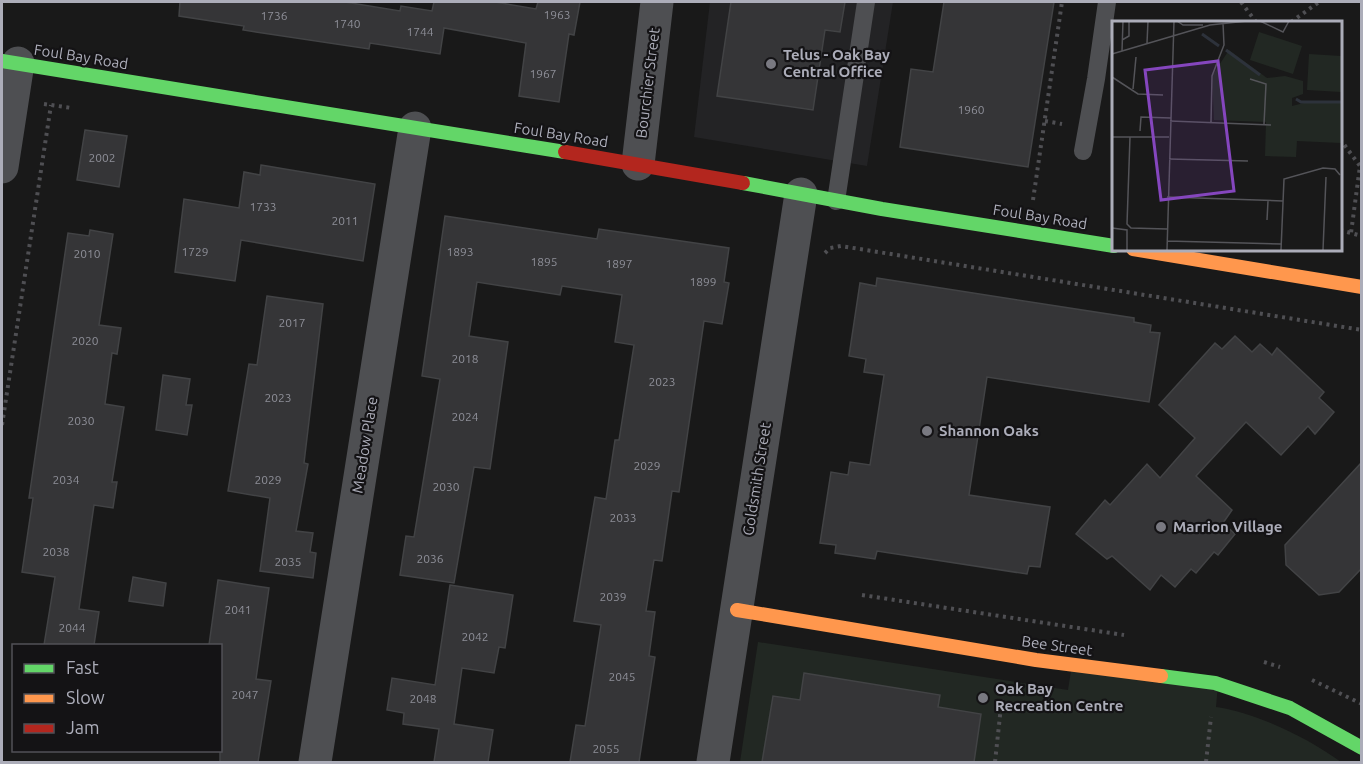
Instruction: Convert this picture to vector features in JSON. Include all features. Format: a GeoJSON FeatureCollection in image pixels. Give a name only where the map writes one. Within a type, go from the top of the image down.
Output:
{"type":"FeatureCollection","features":[{"type":"Feature","properties":{"kind":"main road","name":"Foul Bay Road"},"geometry":{"type":"LineString","coordinates":[[10,62],[638,164],[836,201],[1112,246]]}},
{"type":"Feature","properties":{"kind":"main road"},"geometry":{"type":"LineString","coordinates":[[1139,250],[1362,287]]}},
{"type":"Feature","properties":{"kind":"main road","name":"Bee Street"},"geometry":{"type":"LineString","coordinates":[[737,610],[1003,655],[1215,683],[1290,708],[1323,724],[1362,748]]}},
{"type":"Feature","properties":{"kind":"street","name":"Bourchier Street"},"geometry":{"type":"LineString","coordinates":[[638,164],[657,2]]}},
{"type":"Feature","properties":{"kind":"street"},"geometry":{"type":"LineString","coordinates":[[2,167],[10,62]]}},
{"type":"Feature","properties":{"kind":"street","name":"Meadow Place"},"geometry":{"type":"LineString","coordinates":[[315,762],[415,128]]}},
{"type":"Feature","properties":{"kind":"street","name":"Goldsmith Street"},"geometry":{"type":"LineString","coordinates":[[713,762],[801,194]]}},
{"type":"Feature","properties":{"kind":"lane"},"geometry":{"type":"LineString","coordinates":[[836,201],[866,2]]}},
{"type":"Feature","properties":{"kind":"lane"},"geometry":{"type":"LineString","coordinates":[[1083,151],[1107,2]]}},
{"type":"Feature","properties":{"kind":"path"},"geometry":{"type":"LineString","coordinates":[[1028,232],[1062,2]]}},
{"type":"Feature","properties":{"kind":"path"},"geometry":{"type":"LineString","coordinates":[[1241,2],[1255,21]]}},
{"type":"Feature","properties":{"kind":"path"},"geometry":{"type":"LineString","coordinates":[[1292,21],[1319,2]]}},
{"type":"Feature","properties":{"kind":"path"},"geometry":{"type":"LineString","coordinates":[[2,425],[51,105]]}},
{"type":"Feature","properties":{"kind":"path"},"geometry":{"type":"LineString","coordinates":[[1342,139],[1361,165],[1351,233]]}},
{"type":"Feature","properties":{"kind":"path"},"geometry":{"type":"LineString","coordinates":[[1342,230],[1362,236]]}},
{"type":"Feature","properties":{"kind":"path"},"geometry":{"type":"LineString","coordinates":[[824,255],[830,248],[841,246],[1362,330]]}},
{"type":"Feature","properties":{"kind":"path"},"geometry":{"type":"LineString","coordinates":[[995,762],[1004,677],[1003,655]]}},
{"type":"Feature","properties":{"kind":"path"},"geometry":{"type":"LineString","coordinates":[[1206,762],[1208,746]]}},
{"type":"Feature","properties":{"kind":"shaded area"},"geometry":{"type":"Polygon","coordinates":[[[710,2],[893,2],[867,166],[694,137],[710,2]]]}},
{"type":"Feature","properties":{"kind":"shaded area","name":"Oak Bay Recreation Centre"},"geometry":{"type":"Polygon","coordinates":[[[758,642],[1068,690],[1072,665],[1218,684],[1216,707],[1248,715],[1282,728],[1341,762],[740,762],[758,642]]]}},
{"type":"Feature","properties":{"kind":"building"},"geometry":{"type":"Polygon","coordinates":[[[180,2],[345,2],[400,11],[401,6],[432,11],[434,2],[495,2],[536,9],[538,2],[580,2],[574,35],[569,34],[559,102],[519,96],[526,43],[444,28],[440,54],[370,43],[369,49],[243,30],[244,26],[179,16],[180,2]]]}},
{"type":"Feature","properties":{"kind":"building","name":"Telus - Oak Bay Central Office"},"geometry":{"type":"Polygon","coordinates":[[[731,2],[845,2],[840,32],[825,30],[813,110],[717,96],[731,2]]]}},
{"type":"Feature","properties":{"kind":"building"},"geometry":{"type":"Polygon","coordinates":[[[944,2],[1054,2],[1028,167],[900,147],[911,69],[933,72],[944,2]]]}},
{"type":"Feature","properties":{"kind":"building"},"geometry":{"type":"Polygon","coordinates":[[[85,130],[127,136],[119,187],[77,180],[85,130]]]}},
{"type":"Feature","properties":{"kind":"building"},"geometry":{"type":"Polygon","coordinates":[[[261,165],[375,184],[363,261],[241,240],[235,281],[175,272],[184,199],[239,208],[244,172],[260,175],[261,165]]]}},
{"type":"Feature","properties":{"kind":"building"},"geometry":{"type":"Polygon","coordinates":[[[445,216],[597,239],[599,229],[729,248],[724,282],[729,283],[722,324],[704,321],[679,492],[672,491],[662,561],[654,560],[646,611],[655,612],[649,656],[655,657],[639,762],[570,762],[576,725],[585,726],[601,625],[574,621],[595,497],[606,499],[615,440],[619,440],[634,345],[615,342],[622,295],[562,286],[560,295],[477,282],[469,336],[508,342],[490,469],[474,467],[454,583],[400,575],[406,536],[414,537],[440,379],[422,376],[445,216]]]}},
{"type":"Feature","properties":{"kind":"building"},"geometry":{"type":"Polygon","coordinates":[[[90,230],[113,234],[99,325],[121,328],[117,354],[112,353],[105,404],[124,407],[112,482],[117,482],[113,508],[94,505],[79,609],[99,612],[94,644],[44,644],[55,577],[22,572],[33,498],[29,498],[68,233],[89,236],[90,230]]]}},
{"type":"Feature","properties":{"kind":"building","name":"Shannon Oaks"},"geometry":{"type":"Polygon","coordinates":[[[877,278],[1134,318],[1134,322],[1151,325],[1150,332],[1160,333],[1149,402],[987,377],[969,495],[1050,507],[1040,567],[1029,566],[1027,574],[877,551],[875,559],[835,553],[836,545],[820,543],[831,472],[848,475],[850,462],[870,465],[884,375],[864,372],[866,359],[849,356],[860,283],[876,286],[877,278]]]}},
{"type":"Feature","properties":{"kind":"building"},"geometry":{"type":"Polygon","coordinates":[[[267,296],[323,304],[304,463],[308,464],[296,531],[313,533],[310,552],[316,553],[313,578],[260,571],[270,498],[228,491],[249,364],[257,365],[267,296]]]}},
{"type":"Feature","properties":{"kind":"building"},"geometry":{"type":"Polygon","coordinates":[[[1235,336],[1252,352],[1260,344],[1272,355],[1277,348],[1324,392],[1319,398],[1334,412],[1315,434],[1308,426],[1281,455],[1246,422],[1196,476],[1232,510],[1223,523],[1235,534],[1218,555],[1214,552],[1196,573],[1191,569],[1175,587],[1161,575],[1150,590],[1112,556],[1107,559],[1076,534],[1105,500],[1110,505],[1147,464],[1160,478],[1195,438],[1159,405],[1215,343],[1222,349],[1235,336]]]}},
{"type":"Feature","properties":{"kind":"building"},"geometry":{"type":"Polygon","coordinates":[[[163,375],[190,379],[186,405],[192,405],[187,435],[156,430],[163,375]]]}},
{"type":"Feature","properties":{"kind":"building"},"geometry":{"type":"Polygon","coordinates":[[[1362,462],[1362,568],[1339,592],[1319,595],[1286,565],[1285,545],[1362,462]]]}},
{"type":"Feature","properties":{"kind":"building"},"geometry":{"type":"Polygon","coordinates":[[[133,577],[166,583],[163,606],[129,601],[133,577]]]}},
{"type":"Feature","properties":{"kind":"building"},"geometry":{"type":"Polygon","coordinates":[[[218,580],[269,588],[256,679],[271,681],[258,762],[220,762],[220,752],[222,752],[222,644],[209,644],[218,580]]]}},
{"type":"Feature","properties":{"kind":"building"},"geometry":{"type":"Polygon","coordinates":[[[450,585],[513,595],[505,648],[499,647],[494,673],[462,668],[454,724],[493,730],[488,762],[434,762],[439,729],[403,724],[404,713],[387,710],[392,678],[435,685],[450,585]]]}},
{"type":"Feature","properties":{"kind":"building"},"geometry":{"type":"Polygon","coordinates":[[[804,673],[940,695],[938,707],[981,714],[974,762],[762,762],[773,696],[800,700],[804,673]]]}},
{"type":"Feature","properties":{"kind":"traffic: fast"},"geometry":{"type":"LineString","coordinates":[[2,61],[565,152]]}},
{"type":"Feature","properties":{"kind":"traffic: fast"},"geometry":{"type":"LineString","coordinates":[[743,183],[882,209],[1112,246]]}},
{"type":"Feature","properties":{"kind":"traffic: fast"},"geometry":{"type":"LineString","coordinates":[[1161,676],[1215,683],[1290,708],[1362,748]]}},
{"type":"Feature","properties":{"kind":"traffic: slow"},"geometry":{"type":"LineString","coordinates":[[1139,250],[1362,287]]}},
{"type":"Feature","properties":{"kind":"traffic: slow"},"geometry":{"type":"LineString","coordinates":[[737,610],[1036,660],[1161,676]]}},
{"type":"Feature","properties":{"kind":"traffic: jam"},"geometry":{"type":"LineString","coordinates":[[565,152],[743,183]]}},
{"type":"Feature","properties":{"kind":"place","name":"Telus - Oak Bay Central Office"},"geometry":{"type":"Point","coordinates":[771,64]}},
{"type":"Feature","properties":{"kind":"place","name":"Shannon Oaks"},"geometry":{"type":"Point","coordinates":[927,431]}},
{"type":"Feature","properties":{"kind":"place","name":"Marrion Village"},"geometry":{"type":"Point","coordinates":[1161,527]}},
{"type":"Feature","properties":{"kind":"place","name":"Oak Bay Recreation Centre"},"geometry":{"type":"Point","coordinates":[983,698]}}]}
